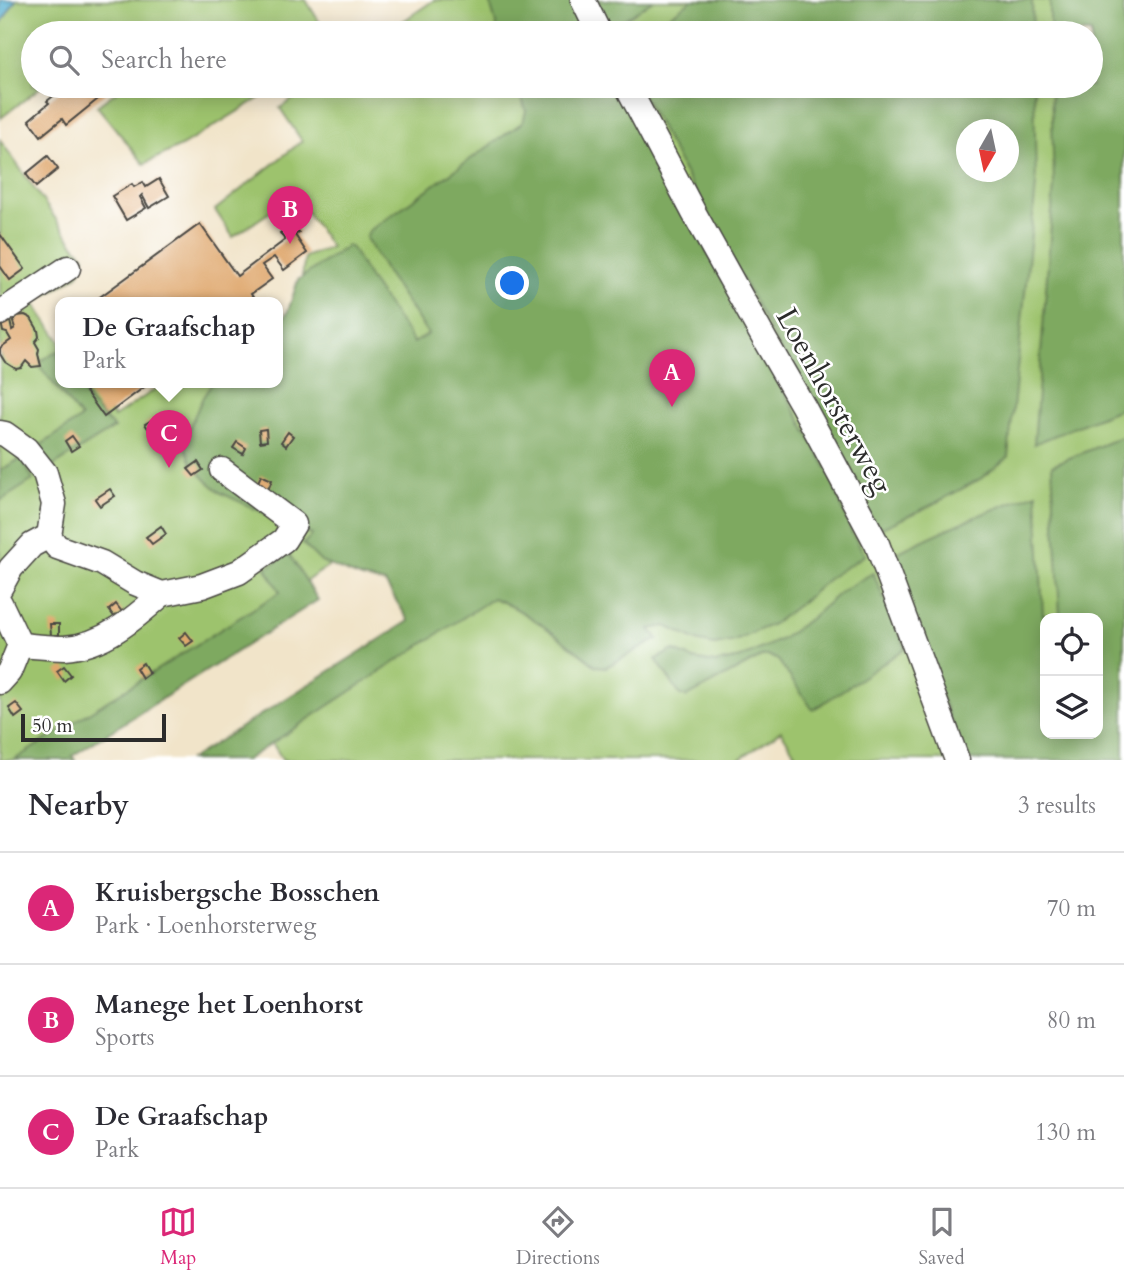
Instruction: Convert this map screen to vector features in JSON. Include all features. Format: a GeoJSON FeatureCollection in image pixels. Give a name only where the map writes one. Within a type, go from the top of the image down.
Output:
{"type":"FeatureCollection","features":[{"type":"Feature","properties":{"kind":"street"},"geometry":{"type":"LineString","coordinates":[[583,0],[593,21]]}},
{"type":"Feature","properties":{"kind":"street","name":"Loenhorsterweg"},"geometry":{"type":"LineString","coordinates":[[633,98],[877,544],[957,760]]}},
{"type":"Feature","properties":{"kind":"street"},"geometry":{"type":"LineString","coordinates":[[0,313],[68,268]]}},
{"type":"Feature","properties":{"kind":"street"},"geometry":{"type":"LineString","coordinates":[[0,433],[26,449],[45,473],[54,504],[49,536],[57,547],[102,563],[135,583],[162,594]]}},
{"type":"Feature","properties":{"kind":"street"},"geometry":{"type":"LineString","coordinates":[[20,645],[65,648],[100,639],[135,618],[162,594],[202,586],[239,572],[284,540],[294,524],[222,470]]}},
{"type":"Feature","properties":{"kind":"street"},"geometry":{"type":"LineString","coordinates":[[0,588],[12,568],[32,545],[49,536]]}},
{"type":"Feature","properties":{"kind":"street"},"geometry":{"type":"LineString","coordinates":[[0,603],[20,645],[9,672],[0,682]]}},
{"type":"Feature","properties":{"kind":"green space"},"geometry":{"type":"Polygon","coordinates":[[[16,0],[306,0],[319,21],[21,21],[21,98],[27,98],[1,118],[0,25],[16,0]]]}},
{"type":"Feature","properties":{"kind":"green space"},"geometry":{"type":"Polygon","coordinates":[[[434,0],[1124,0],[1124,760],[799,760],[781,731],[738,760],[283,760],[272,743],[472,611],[349,553],[32,760],[0,760],[0,140],[85,257],[78,275],[34,303],[55,334],[55,388],[94,388],[114,417],[157,388],[283,388],[283,364],[295,321],[305,257],[331,247],[295,195],[233,237],[215,210],[302,141],[280,108],[295,98],[1103,98],[1103,21],[403,21],[434,0]]]}},
{"type":"Feature","properties":{"kind":"green space"},"geometry":{"type":"Polygon","coordinates":[[[489,0],[571,0],[581,21],[495,21],[489,0]]]}},
{"type":"Feature","properties":{"kind":"green space"},"geometry":{"type":"Polygon","coordinates":[[[597,0],[653,0],[622,21],[608,21],[597,0]]]}},
{"type":"Feature","properties":{"kind":"green space"},"geometry":{"type":"Polygon","coordinates":[[[692,0],[1032,0],[1033,21],[662,21],[692,0]]]}},
{"type":"Feature","properties":{"kind":"green space"},"geometry":{"type":"Polygon","coordinates":[[[1050,0],[1124,0],[1124,407],[1034,444],[1054,185],[1051,98],[1103,98],[1103,21],[1050,21],[1050,0]]]}},
{"type":"Feature","properties":{"kind":"green space"},"geometry":{"type":"Polygon","coordinates":[[[108,98],[259,98],[183,145],[144,164],[97,106],[108,98]]]}},
{"type":"Feature","properties":{"kind":"green space"},"geometry":{"type":"Polygon","coordinates":[[[522,98],[622,98],[827,468],[852,533],[865,555],[832,576],[773,624],[735,641],[715,645],[699,642],[666,626],[650,629],[658,639],[606,667],[596,666],[534,620],[493,598],[246,760],[189,760],[409,621],[385,583],[362,578],[321,562],[303,544],[312,535],[221,493],[206,480],[192,464],[186,448],[190,426],[203,397],[209,388],[283,388],[283,319],[298,280],[347,246],[351,247],[414,343],[428,334],[366,238],[369,231],[523,122],[526,111],[522,98]]]}},
{"type":"Feature","properties":{"kind":"green space"},"geometry":{"type":"Polygon","coordinates":[[[644,98],[1034,98],[1036,186],[1008,457],[982,478],[882,528],[875,525],[644,98]]]}},
{"type":"Feature","properties":{"kind":"green space"},"geometry":{"type":"Polygon","coordinates":[[[55,353],[55,386],[37,363],[55,353]]]}},
{"type":"Feature","properties":{"kind":"green space"},"geometry":{"type":"Polygon","coordinates":[[[57,388],[80,388],[114,428],[47,470],[35,449],[81,418],[57,388]]]}},
{"type":"Feature","properties":{"kind":"green space"},"geometry":{"type":"Polygon","coordinates":[[[1124,436],[1124,760],[966,760],[888,557],[999,507],[1037,493],[1043,613],[1040,613],[1040,739],[1103,739],[1103,613],[1060,613],[1052,465],[1124,436]]]}},
{"type":"Feature","properties":{"kind":"green space"},"geometry":{"type":"Polygon","coordinates":[[[22,458],[33,480],[0,501],[0,470],[22,458]]]}},
{"type":"Feature","properties":{"kind":"green space"},"geometry":{"type":"Polygon","coordinates":[[[289,554],[318,600],[72,756],[75,760],[14,760],[280,592],[266,568],[289,554]]]}},
{"type":"Feature","properties":{"kind":"green space"},"geometry":{"type":"Polygon","coordinates":[[[873,573],[906,648],[813,710],[778,660],[770,656],[763,656],[687,697],[680,695],[656,659],[673,650],[693,659],[715,663],[741,658],[782,639],[842,591],[873,573]]]}},
{"type":"Feature","properties":{"kind":"water"},"geometry":{"type":"Polygon","coordinates":[[[0,0],[16,0],[0,25],[0,0]]]}},
{"type":"Feature","properties":{"kind":"building"},"geometry":{"type":"Polygon","coordinates":[[[51,98],[99,98],[66,125],[62,119],[41,136],[29,120],[49,103],[47,101],[51,98]]]}},
{"type":"Feature","properties":{"kind":"building"},"geometry":{"type":"Polygon","coordinates":[[[48,156],[58,169],[36,187],[26,174],[48,156]]]}},
{"type":"Feature","properties":{"kind":"building"},"geometry":{"type":"Polygon","coordinates":[[[159,179],[169,196],[149,208],[142,195],[140,197],[146,208],[126,220],[112,196],[132,184],[134,187],[143,182],[146,187],[159,179]]]}},
{"type":"Feature","properties":{"kind":"building"},"geometry":{"type":"Polygon","coordinates":[[[200,224],[237,276],[285,240],[280,233],[292,224],[299,232],[295,235],[307,253],[284,270],[274,257],[262,265],[272,279],[251,294],[253,297],[100,297],[200,224]]]}},
{"type":"Feature","properties":{"kind":"building"},"geometry":{"type":"Polygon","coordinates":[[[0,234],[25,269],[10,280],[0,266],[0,234]]]}},
{"type":"Feature","properties":{"kind":"building"},"geometry":{"type":"Polygon","coordinates":[[[25,315],[31,318],[38,330],[39,337],[35,342],[39,349],[41,366],[32,367],[26,361],[21,368],[16,369],[5,362],[0,354],[0,348],[11,340],[7,333],[3,332],[1,322],[10,321],[12,330],[15,328],[13,322],[17,316],[25,315]]]}},
{"type":"Feature","properties":{"kind":"building"},"geometry":{"type":"Polygon","coordinates":[[[83,388],[143,388],[104,417],[83,388]]]}},
{"type":"Feature","properties":{"kind":"building"},"geometry":{"type":"Polygon","coordinates":[[[155,418],[159,426],[150,431],[145,424],[155,418]]]}},
{"type":"Feature","properties":{"kind":"building"},"geometry":{"type":"Polygon","coordinates":[[[266,429],[267,441],[260,442],[259,430],[266,429]]]}},
{"type":"Feature","properties":{"kind":"building"},"geometry":{"type":"Polygon","coordinates":[[[288,432],[293,436],[286,446],[281,442],[288,432]]]}},
{"type":"Feature","properties":{"kind":"building"},"geometry":{"type":"Polygon","coordinates":[[[72,436],[79,446],[71,451],[65,441],[72,436]]]}},
{"type":"Feature","properties":{"kind":"building"},"geometry":{"type":"Polygon","coordinates":[[[237,442],[246,448],[243,454],[233,448],[237,442]]]}},
{"type":"Feature","properties":{"kind":"building"},"geometry":{"type":"Polygon","coordinates":[[[198,462],[203,470],[194,476],[188,469],[198,462]]]}},
{"type":"Feature","properties":{"kind":"building"},"geometry":{"type":"Polygon","coordinates":[[[261,475],[272,480],[268,490],[257,485],[261,475]]]}},
{"type":"Feature","properties":{"kind":"building"},"geometry":{"type":"Polygon","coordinates":[[[110,489],[115,496],[100,506],[95,499],[110,489]]]}},
{"type":"Feature","properties":{"kind":"building"},"geometry":{"type":"Polygon","coordinates":[[[161,526],[166,534],[152,544],[146,537],[161,526]]]}},
{"type":"Feature","properties":{"kind":"building"},"geometry":{"type":"Polygon","coordinates":[[[116,604],[123,613],[116,619],[109,610],[116,604]]]}},
{"type":"Feature","properties":{"kind":"building"},"geometry":{"type":"Polygon","coordinates":[[[50,624],[59,624],[59,635],[51,635],[50,624]]]}},
{"type":"Feature","properties":{"kind":"building"},"geometry":{"type":"Polygon","coordinates":[[[186,632],[193,641],[186,646],[179,638],[186,632]]]}},
{"type":"Feature","properties":{"kind":"building"},"geometry":{"type":"Polygon","coordinates":[[[143,663],[149,673],[142,678],[136,668],[143,663]]]}},
{"type":"Feature","properties":{"kind":"building"},"geometry":{"type":"Polygon","coordinates":[[[64,666],[71,675],[64,681],[57,671],[64,666]]]}},
{"type":"Feature","properties":{"kind":"building"},"geometry":{"type":"Polygon","coordinates":[[[16,703],[23,712],[15,718],[9,708],[16,703]]]}},
{"type":"Feature","properties":{"kind":"place","name":"Manege het Loenhorst"},"geometry":{"type":"Point","coordinates":[290,244]}},
{"type":"Feature","properties":{"kind":"place","name":"Kruisbergsche Bosschen"},"geometry":{"type":"Point","coordinates":[672,407]}},
{"type":"Feature","properties":{"kind":"place","name":"De Graafschap"},"geometry":{"type":"Point","coordinates":[169,468]}}]}
